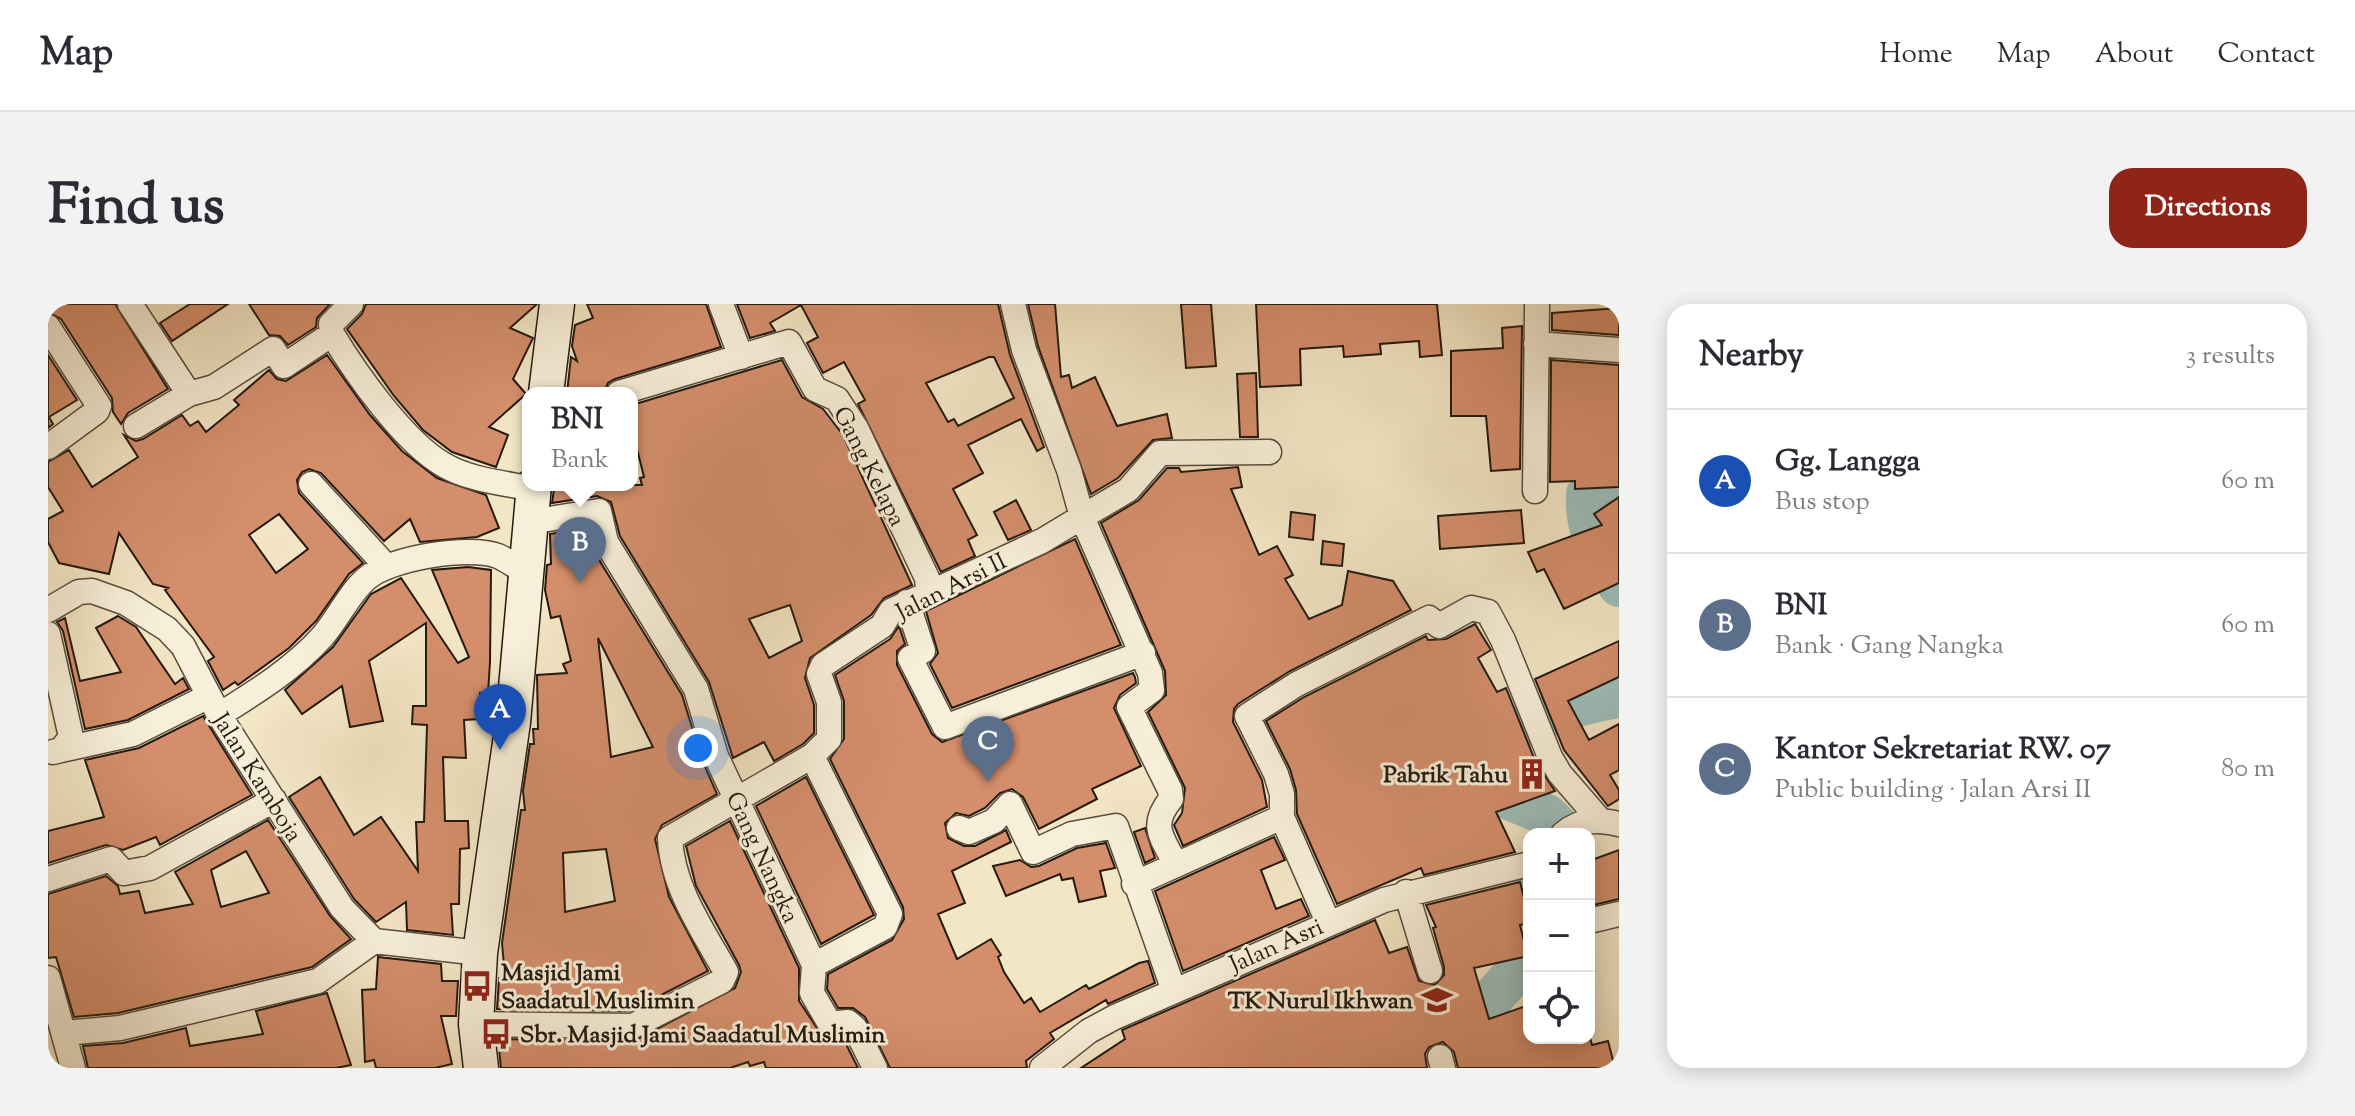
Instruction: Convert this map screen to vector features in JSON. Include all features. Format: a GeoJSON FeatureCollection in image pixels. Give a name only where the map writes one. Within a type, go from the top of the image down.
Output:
{"type":"FeatureCollection","features":[{"type":"Feature","properties":{"kind":"street"},"geometry":{"type":"LineString","coordinates":[[130,304],[189,394]]}},
{"type":"Feature","properties":{"kind":"street"},"geometry":{"type":"LineString","coordinates":[[351,304],[331,324],[332,334],[368,388],[442,464],[532,499],[513,722],[480,953],[476,1024],[481,1068]]}},
{"type":"Feature","properties":{"kind":"street"},"geometry":{"type":"LineString","coordinates":[[547,387],[557,304]]}},
{"type":"Feature","properties":{"kind":"street"},"geometry":{"type":"LineString","coordinates":[[721,304],[741,357]]}},
{"type":"Feature","properties":{"kind":"street"},"geometry":{"type":"LineString","coordinates":[[1013,304],[1024,350],[1069,470],[1082,517],[1143,653],[1152,689],[1129,707],[1170,790],[1171,799],[1158,817],[1158,826],[1176,865]]}},
{"type":"Feature","properties":{"kind":"street"},"geometry":{"type":"LineString","coordinates":[[1535,491],[1537,304]]}},
{"type":"Feature","properties":{"kind":"street"},"geometry":{"type":"LineString","coordinates":[[48,327],[99,406],[97,411],[48,447]]}},
{"type":"Feature","properties":{"kind":"street"},"geometry":{"type":"LineString","coordinates":[[136,426],[189,394],[214,387],[273,349],[284,366],[332,334]]}},
{"type":"Feature","properties":{"kind":"street","name":"Gang Kelapa"},"geometry":{"type":"LineString","coordinates":[[638,387],[789,342],[815,389],[837,399],[868,453],[927,578],[918,597]]}},
{"type":"Feature","properties":{"kind":"street"},"geometry":{"type":"LineString","coordinates":[[1536,344],[1619,350]]}},
{"type":"Feature","properties":{"kind":"street","name":"Jalan Arsi II"},"geometry":{"type":"LineString","coordinates":[[812,756],[829,739],[829,702],[818,677],[823,665],[882,626],[891,611],[1042,541],[1128,490],[1160,453],[1269,452]]}},
{"type":"Feature","properties":{"kind":"street"},"geometry":{"type":"LineString","coordinates":[[311,484],[387,567]]}},
{"type":"Feature","properties":{"kind":"street","name":"Gang Nangka"},"geometry":{"type":"LineString","coordinates":[[532,499],[599,511],[606,542],[696,689],[716,756],[814,965]]}},
{"type":"Feature","properties":{"kind":"street"},"geometry":{"type":"LineString","coordinates":[[55,751],[133,734],[214,706],[288,668],[322,636],[367,578],[387,567],[426,556],[477,552],[498,556],[525,571]]}},
{"type":"Feature","properties":{"kind":"street","name":"Jalan Kamboja"},"geometry":{"type":"LineString","coordinates":[[48,610],[88,590],[126,603],[177,638],[214,706],[322,882],[374,941]]}},
{"type":"Feature","properties":{"kind":"street"},"geometry":{"type":"LineString","coordinates":[[918,597],[923,651],[910,658],[945,727],[1143,653]]}},
{"type":"Feature","properties":{"kind":"street"},"geometry":{"type":"LineString","coordinates":[[1328,922],[1282,817],[1280,785],[1247,720],[1249,713],[1297,684],[1429,618],[1439,626],[1471,608],[1486,610],[1503,640],[1560,774],[1589,825]]}},
{"type":"Feature","properties":{"kind":"street"},"geometry":{"type":"LineString","coordinates":[[48,634],[71,737],[55,751]]}},
{"type":"Feature","properties":{"kind":"street"},"geometry":{"type":"LineString","coordinates":[[476,1024],[633,1026],[722,981],[726,972],[691,914],[670,842],[672,836],[737,802],[783,770],[812,756],[890,914],[885,927],[814,965],[813,994],[830,1024],[848,1022],[853,1026],[875,1068]]}},
{"type":"Feature","properties":{"kind":"street"},"geometry":{"type":"LineString","coordinates":[[48,879],[111,859],[124,873],[150,868],[274,800]]}},
{"type":"Feature","properties":{"kind":"street"},"geometry":{"type":"LineString","coordinates":[[959,828],[969,832],[994,821],[1010,804],[1033,852],[1072,834],[1116,826],[1174,991]]}},
{"type":"Feature","properties":{"kind":"street"},"geometry":{"type":"LineString","coordinates":[[1134,884],[1282,817]]}},
{"type":"Feature","properties":{"kind":"street","name":"Jalan Asri"},"geometry":{"type":"LineString","coordinates":[[1048,1066],[1089,1031],[1328,922],[1406,892],[1523,865]]}},
{"type":"Feature","properties":{"kind":"street"},"geometry":{"type":"LineString","coordinates":[[1406,892],[1430,971]]}},
{"type":"Feature","properties":{"kind":"street"},"geometry":{"type":"LineString","coordinates":[[1595,920],[1619,914]]}},
{"type":"Feature","properties":{"kind":"street"},"geometry":{"type":"LineString","coordinates":[[65,1033],[120,1028],[318,981],[374,941],[480,953]]}},
{"type":"Feature","properties":{"kind":"street"},"geometry":{"type":"LineString","coordinates":[[48,978],[73,1068]]}},
{"type":"Feature","properties":{"kind":"building"},"geometry":{"type":"Polygon","coordinates":[[[48,304],[115,304],[168,389],[128,413],[121,424],[113,412],[112,398],[61,319],[48,312],[48,304]]]}},
{"type":"Feature","properties":{"kind":"building"},"geometry":{"type":"Polygon","coordinates":[[[190,304],[228,304],[172,341],[160,323],[190,304]]]}},
{"type":"Feature","properties":{"kind":"building"},"geometry":{"type":"Polygon","coordinates":[[[249,304],[330,304],[317,318],[316,327],[288,345],[280,336],[269,335],[249,304]]]}},
{"type":"Feature","properties":{"kind":"building"},"geometry":{"type":"Polygon","coordinates":[[[366,304],[537,304],[510,328],[533,338],[513,379],[522,389],[522,398],[489,427],[508,435],[496,467],[452,452],[423,430],[394,396],[347,329],[362,314],[366,304]]]}},
{"type":"Feature","properties":{"kind":"building"},"geometry":{"type":"Polygon","coordinates":[[[587,304],[706,304],[721,347],[615,379],[606,387],[568,387],[571,357],[577,361],[572,346],[575,325],[593,318],[587,304]]]}},
{"type":"Feature","properties":{"kind":"building"},"geometry":{"type":"Polygon","coordinates":[[[737,304],[998,304],[1010,355],[1044,447],[1037,451],[1021,419],[968,445],[983,473],[953,489],[977,535],[968,540],[975,556],[941,572],[858,404],[865,400],[844,362],[823,373],[807,343],[818,337],[801,305],[770,323],[775,331],[750,338],[737,304]],[[994,357],[926,383],[948,422],[954,419],[958,426],[1014,398],[994,357]]]}},
{"type":"Feature","properties":{"kind":"building"},"geometry":{"type":"Polygon","coordinates":[[[1028,304],[1055,304],[1061,377],[1069,375],[1072,388],[1095,377],[1117,426],[1167,414],[1172,438],[1153,440],[1118,478],[1091,494],[1038,346],[1028,304]]]}},
{"type":"Feature","properties":{"kind":"building"},"geometry":{"type":"Polygon","coordinates":[[[1181,304],[1211,304],[1216,366],[1186,368],[1181,304]]]}},
{"type":"Feature","properties":{"kind":"building"},"geometry":{"type":"Polygon","coordinates":[[[1256,304],[1437,304],[1442,355],[1420,357],[1419,341],[1380,344],[1381,354],[1344,357],[1343,346],[1300,349],[1301,385],[1260,387],[1256,304]]]}},
{"type":"Feature","properties":{"kind":"building"},"geometry":{"type":"Polygon","coordinates":[[[1619,308],[1619,335],[1552,330],[1552,313],[1619,308]]]}},
{"type":"Feature","properties":{"kind":"building"},"geometry":{"type":"Polygon","coordinates":[[[1522,326],[1520,469],[1491,471],[1486,416],[1451,416],[1451,351],[1503,348],[1502,328],[1522,326]]]}},
{"type":"Feature","properties":{"kind":"building"},"geometry":{"type":"Polygon","coordinates":[[[48,355],[77,400],[49,417],[53,424],[48,428],[48,355]]]}},
{"type":"Feature","properties":{"kind":"building"},"geometry":{"type":"Polygon","coordinates":[[[327,355],[370,415],[402,451],[437,478],[486,495],[499,528],[477,537],[420,542],[410,519],[384,541],[321,473],[309,469],[302,472],[297,480],[299,493],[363,563],[349,574],[316,621],[289,648],[238,685],[235,682],[223,690],[208,661],[214,657],[165,590],[168,588],[153,584],[119,533],[109,574],[59,563],[48,542],[48,519],[63,511],[48,487],[48,462],[69,450],[92,487],[138,457],[124,435],[136,441],[143,439],[182,415],[190,426],[198,421],[206,432],[239,405],[234,400],[269,370],[277,379],[286,381],[327,355]],[[279,514],[249,535],[276,573],[308,549],[279,514]]]}},
{"type":"Feature","properties":{"kind":"building"},"geometry":{"type":"Polygon","coordinates":[[[782,360],[802,397],[823,409],[843,435],[912,585],[884,598],[871,615],[810,658],[805,678],[814,705],[814,733],[803,744],[774,761],[764,742],[733,758],[709,682],[620,536],[611,502],[597,496],[552,503],[554,491],[638,491],[638,485],[642,485],[640,478],[644,477],[638,453],[638,403],[782,360]],[[790,605],[749,619],[769,658],[802,641],[790,605]]]}},
{"type":"Feature","properties":{"kind":"building"},"geometry":{"type":"Polygon","coordinates":[[[1551,360],[1619,365],[1619,487],[1575,489],[1575,481],[1550,482],[1551,360]]]}},
{"type":"Feature","properties":{"kind":"building"},"geometry":{"type":"Polygon","coordinates":[[[1256,373],[1258,437],[1240,437],[1237,374],[1256,373]]]}},
{"type":"Feature","properties":{"kind":"building"},"geometry":{"type":"Polygon","coordinates":[[[1238,467],[1242,487],[1231,489],[1259,555],[1277,546],[1293,575],[1285,579],[1309,619],[1342,605],[1348,571],[1393,581],[1411,610],[1290,671],[1238,704],[1234,709],[1233,722],[1262,780],[1267,807],[1183,846],[1174,825],[1182,813],[1185,788],[1148,712],[1166,695],[1165,671],[1101,523],[1139,500],[1167,468],[1179,468],[1181,472],[1238,467]]]}},
{"type":"Feature","properties":{"kind":"building"},"geometry":{"type":"Polygon","coordinates":[[[1619,497],[1619,583],[1564,609],[1544,569],[1537,572],[1528,552],[1602,525],[1594,514],[1619,497]]]}},
{"type":"Feature","properties":{"kind":"building"},"geometry":{"type":"Polygon","coordinates":[[[1016,500],[1031,530],[1008,540],[994,512],[1016,500]]]}},
{"type":"Feature","properties":{"kind":"building"},"geometry":{"type":"Polygon","coordinates":[[[1521,510],[1524,543],[1440,549],[1438,516],[1521,510]]]}},
{"type":"Feature","properties":{"kind":"building"},"geometry":{"type":"Polygon","coordinates":[[[1291,512],[1315,515],[1313,540],[1289,537],[1291,512]]]}},
{"type":"Feature","properties":{"kind":"building"},"geometry":{"type":"Polygon","coordinates":[[[587,528],[593,550],[682,695],[702,760],[717,794],[662,825],[655,839],[669,897],[708,971],[630,1011],[497,1009],[499,978],[505,977],[502,943],[521,810],[525,810],[523,791],[530,744],[534,744],[533,729],[538,729],[537,675],[567,673],[563,664],[571,661],[560,616],[551,618],[545,590],[547,565],[551,564],[550,534],[587,528]],[[598,638],[611,757],[653,747],[598,638]],[[606,849],[563,853],[565,912],[615,901],[606,849]]]}},
{"type":"Feature","properties":{"kind":"building"},"geometry":{"type":"Polygon","coordinates":[[[1075,539],[1121,645],[952,708],[930,664],[938,653],[926,611],[1075,539]]]}},
{"type":"Feature","properties":{"kind":"building"},"geometry":{"type":"Polygon","coordinates":[[[1323,541],[1344,544],[1342,566],[1321,564],[1323,541]]]}},
{"type":"Feature","properties":{"kind":"building"},"geometry":{"type":"Polygon","coordinates":[[[468,567],[491,570],[490,662],[488,694],[480,693],[479,719],[464,720],[466,758],[443,757],[445,821],[468,821],[469,848],[460,849],[459,904],[451,904],[453,935],[407,930],[406,902],[376,922],[354,899],[289,797],[320,777],[354,835],[381,817],[418,871],[416,822],[424,822],[427,725],[412,724],[413,706],[426,706],[426,623],[369,661],[383,721],[350,727],[342,686],[302,714],[285,690],[333,647],[371,594],[401,578],[458,663],[469,657],[432,570],[468,567]]]}},
{"type":"Feature","properties":{"kind":"building"},"geometry":{"type":"Polygon","coordinates":[[[118,616],[136,627],[175,684],[183,678],[189,689],[128,720],[85,729],[63,631],[57,622],[65,618],[80,681],[121,672],[96,628],[118,616]]]}},
{"type":"Feature","properties":{"kind":"building"},"geometry":{"type":"Polygon","coordinates":[[[1475,624],[1491,650],[1478,658],[1497,692],[1506,688],[1536,763],[1555,791],[1496,812],[1515,852],[1424,875],[1421,868],[1337,904],[1297,814],[1296,790],[1290,769],[1266,721],[1304,697],[1426,636],[1428,640],[1446,639],[1475,624]]]}},
{"type":"Feature","properties":{"kind":"building"},"geometry":{"type":"Polygon","coordinates":[[[899,626],[905,644],[897,651],[897,665],[932,734],[942,742],[1133,673],[1135,677],[1136,683],[1120,695],[1114,708],[1141,766],[1092,789],[1097,799],[1039,829],[1023,797],[1012,789],[1000,793],[985,808],[969,816],[956,813],[945,823],[948,838],[964,846],[975,846],[1006,830],[1011,842],[952,871],[965,903],[938,914],[957,959],[991,939],[1001,955],[998,957],[1004,972],[1024,1003],[1031,998],[1040,1012],[1086,985],[1089,989],[1148,961],[1155,983],[1108,1004],[1106,1000],[1050,1033],[1054,1039],[1026,1061],[1027,1068],[890,1068],[865,1017],[853,1008],[838,1008],[827,989],[828,974],[892,940],[904,919],[903,907],[830,759],[844,739],[844,701],[835,675],[890,639],[899,626]]]}},
{"type":"Feature","properties":{"kind":"building"},"geometry":{"type":"Polygon","coordinates":[[[1619,641],[1619,677],[1568,701],[1589,740],[1619,724],[1619,770],[1610,775],[1619,790],[1619,799],[1608,806],[1564,750],[1535,679],[1619,641]]]}},
{"type":"Feature","properties":{"kind":"building"},"geometry":{"type":"Polygon","coordinates":[[[203,716],[252,795],[160,845],[156,837],[123,850],[106,845],[48,863],[48,831],[104,817],[85,760],[139,748],[203,716]]]}},
{"type":"Feature","properties":{"kind":"building"},"geometry":{"type":"Polygon","coordinates":[[[806,777],[874,915],[821,944],[756,806],[806,777]]]}},
{"type":"Feature","properties":{"kind":"building"},"geometry":{"type":"Polygon","coordinates":[[[268,820],[330,916],[351,939],[312,967],[118,1013],[74,1017],[56,957],[48,958],[48,894],[106,876],[118,886],[120,894],[139,891],[145,913],[193,904],[175,872],[268,820]],[[246,851],[211,870],[221,907],[269,893],[246,851]]]}},
{"type":"Feature","properties":{"kind":"building"},"geometry":{"type":"Polygon","coordinates":[[[730,821],[799,968],[799,1001],[823,1037],[843,1038],[858,1068],[766,1068],[764,1062],[750,1066],[748,1062],[730,1068],[501,1068],[498,1039],[634,1041],[735,988],[741,972],[739,965],[696,886],[686,846],[730,821]]]}},
{"type":"Feature","properties":{"kind":"building"},"geometry":{"type":"Polygon","coordinates":[[[1145,828],[1155,858],[1145,863],[1134,832],[1145,828]]]}},
{"type":"Feature","properties":{"kind":"building"},"geometry":{"type":"Polygon","coordinates":[[[1274,837],[1285,860],[1261,870],[1276,909],[1301,899],[1309,916],[1183,971],[1155,891],[1274,837]]]}},
{"type":"Feature","properties":{"kind":"building"},"geometry":{"type":"Polygon","coordinates":[[[1106,843],[1115,868],[1100,871],[1106,896],[1079,902],[1073,878],[1062,880],[1060,874],[1006,896],[993,866],[1020,860],[1031,867],[1039,866],[1077,848],[1106,843]]]}},
{"type":"Feature","properties":{"kind":"building"},"geometry":{"type":"Polygon","coordinates":[[[1619,850],[1619,899],[1595,905],[1595,859],[1619,850]]]}},
{"type":"Feature","properties":{"kind":"building"},"geometry":{"type":"Polygon","coordinates":[[[1520,882],[1523,894],[1523,924],[1520,925],[1523,957],[1474,968],[1489,1019],[1523,1007],[1523,1044],[1592,1045],[1608,1041],[1615,1068],[1458,1068],[1454,1052],[1443,1042],[1429,1047],[1425,1054],[1427,1068],[1081,1068],[1125,1039],[1122,1030],[1375,920],[1389,953],[1407,947],[1419,981],[1435,985],[1444,975],[1444,967],[1433,928],[1436,927],[1426,905],[1520,882]]]}},
{"type":"Feature","properties":{"kind":"building"},"geometry":{"type":"Polygon","coordinates":[[[378,957],[441,964],[442,981],[458,981],[456,1016],[441,1016],[452,1064],[435,1068],[376,1068],[374,1060],[365,1062],[362,990],[376,989],[378,957]]]}},
{"type":"Feature","properties":{"kind":"building"},"geometry":{"type":"Polygon","coordinates":[[[327,993],[351,1065],[336,1068],[88,1068],[83,1046],[123,1043],[186,1028],[190,1046],[263,1034],[256,1011],[327,993]]]}},
{"type":"Feature","properties":{"kind":"waterway"},"geometry":{"type":"LineString","coordinates":[[1619,476],[1606,478],[1587,494],[1591,531],[1619,586]]}},
{"type":"Feature","properties":{"kind":"waterway"},"geometry":{"type":"LineString","coordinates":[[1560,828],[1547,815],[1490,791],[1483,773],[1490,745],[1552,714],[1619,697]]}},
{"type":"Feature","properties":{"kind":"waterway"},"geometry":{"type":"LineString","coordinates":[[1484,1068],[1480,1047],[1483,1017],[1496,994],[1523,963]]}},
{"type":"Feature","properties":{"kind":"place","name":"BNI"},"geometry":{"type":"Point","coordinates":[580,583]}},
{"type":"Feature","properties":{"kind":"place","name":"Gg. Langga"},"geometry":{"type":"Point","coordinates":[500,750]}},
{"type":"Feature","properties":{"kind":"place","name":"Pabrik Tahu"},"geometry":{"type":"Point","coordinates":[1532,774]}},
{"type":"Feature","properties":{"kind":"place","name":"Kantor Sekretariat RW. 07"},"geometry":{"type":"Point","coordinates":[988,782]}},
{"type":"Feature","properties":{"kind":"place","name":"Masjid Jami Saadatul Muslimin"},"geometry":{"type":"Point","coordinates":[477,986]}},
{"type":"Feature","properties":{"kind":"place","name":"TK Nurul Ikhwan"},"geometry":{"type":"Point","coordinates":[1437,1000]}},
{"type":"Feature","properties":{"kind":"place","name":"Sbr. Masjid Jami Saadatul Muslimin"},"geometry":{"type":"Point","coordinates":[496,1034]}}]}
